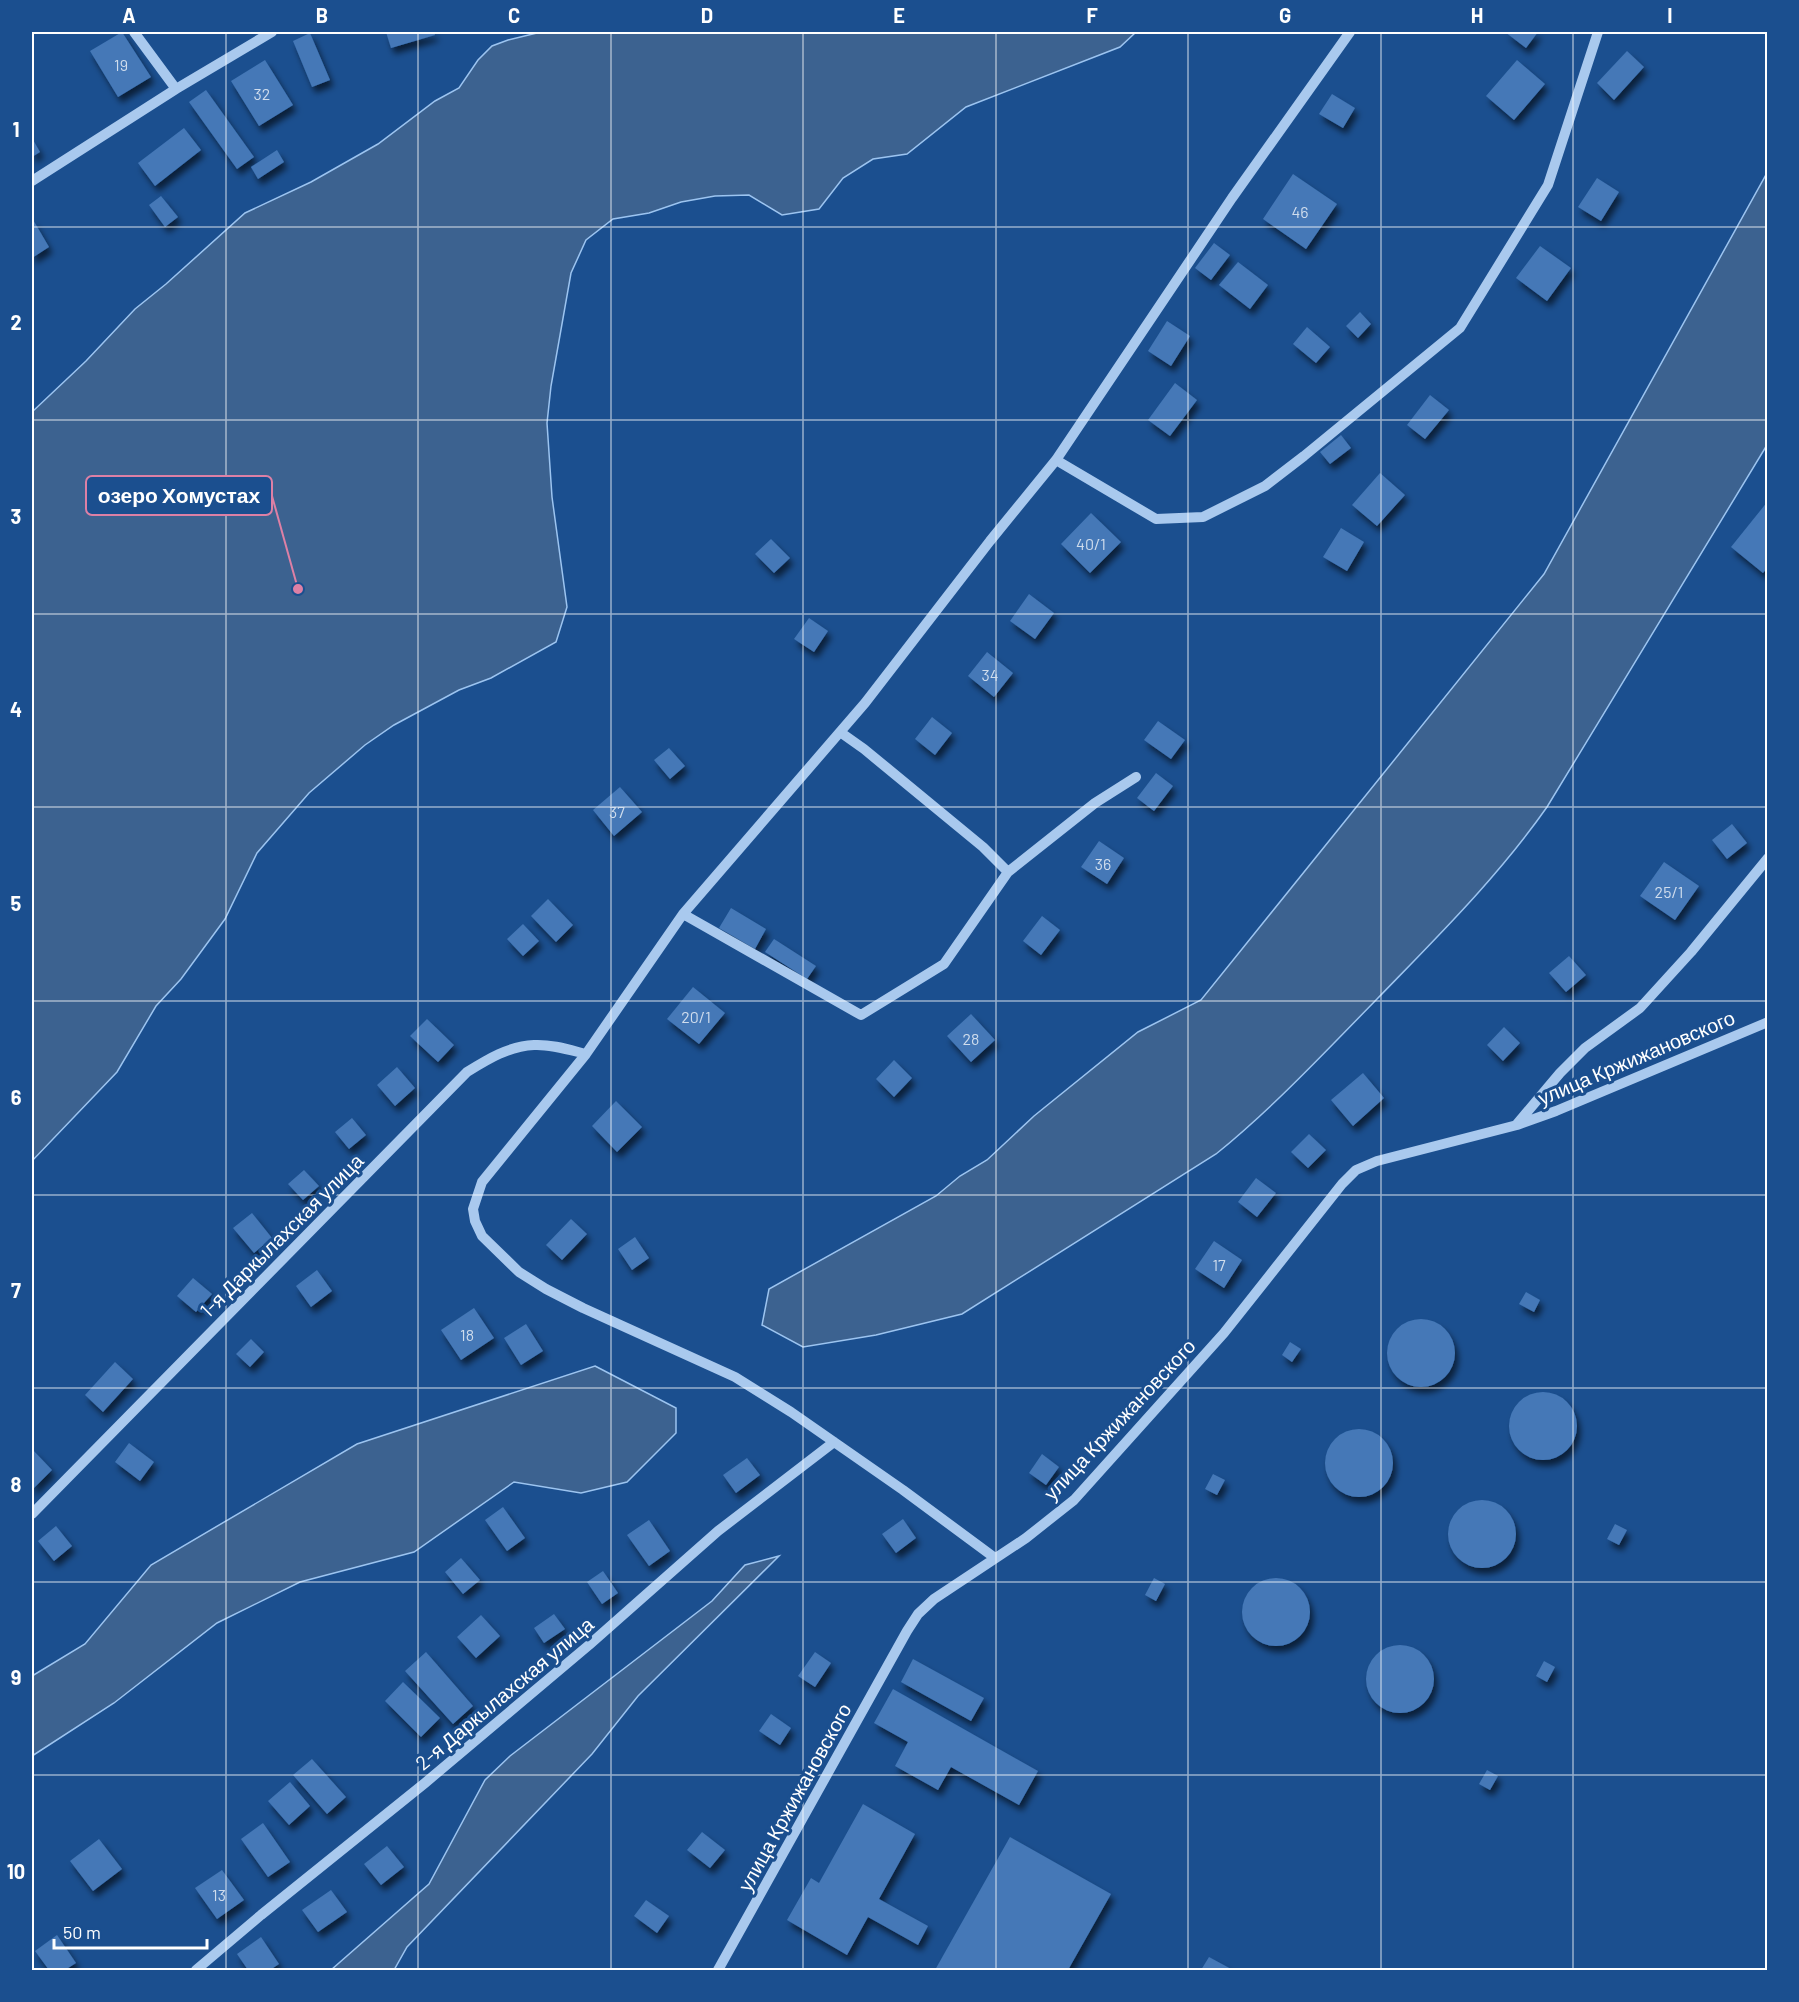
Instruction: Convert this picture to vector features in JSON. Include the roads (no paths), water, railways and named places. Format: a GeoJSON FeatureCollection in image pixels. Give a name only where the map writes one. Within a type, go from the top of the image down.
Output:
{"type":"FeatureCollection","features":[{"type":"Feature","properties":{"kind":"street"},"geometry":{"type":"LineString","coordinates":[[134,32],[176,89]]}},
{"type":"Feature","properties":{"kind":"street"},"geometry":{"type":"LineString","coordinates":[[32,181],[176,89],[272,32]]}},
{"type":"Feature","properties":{"kind":"street"},"geometry":{"type":"LineString","coordinates":[[995,1558],[791,1412],[735,1377],[546,1289],[519,1272],[482,1236],[475,1221],[473,1209],[482,1182],[586,1054],[683,914],[865,703],[990,541],[1056,460],[1232,198],[1350,32]]}},
{"type":"Feature","properties":{"kind":"street"},"geometry":{"type":"LineString","coordinates":[[1056,460],[1156,519],[1203,517],[1265,486],[1304,456],[1460,327],[1548,185],[1598,32]]}},
{"type":"Feature","properties":{"kind":"street"},"geometry":{"type":"LineString","coordinates":[[840,732],[983,847],[1008,872]]}},
{"type":"Feature","properties":{"kind":"street"},"geometry":{"type":"LineString","coordinates":[[683,914],[861,1015],[944,964],[1008,872],[1095,803],[1136,777]]}},
{"type":"Feature","properties":{"kind":"street","name":"улица Кржижановского"},"geometry":{"type":"LineString","coordinates":[[1517,1125],[1585,1047],[1640,1008],[1691,952],[1767,858]]}},
{"type":"Feature","properties":{"kind":"street"},"geometry":{"type":"LineString","coordinates":[[1764,1023],[1767,1034]]}},
{"type":"Feature","properties":{"kind":"street","name":"улица Кржижановского"},"geometry":{"type":"LineString","coordinates":[[718,1971],[918,1614],[934,1599],[1074,1500],[1224,1333],[1342,1184],[1356,1170],[1399,1154],[1517,1125],[1566,1107],[1764,1023]]}},
{"type":"Feature","properties":{"kind":"street","name":"1-я Даркылахская улица"},"geometry":{"type":"LineString","coordinates":[[32,1514],[467,1072],[513,1048],[535,1044],[586,1054]]}},
{"type":"Feature","properties":{"kind":"street","name":"2-я Даркылахская улица"},"geometry":{"type":"LineString","coordinates":[[196,1971],[589,1645],[718,1531],[834,1442]]}},
{"type":"Feature","properties":{"kind":"water"},"geometry":{"type":"Polygon","coordinates":[[[541,32],[1136,32],[1120,47],[966,107],[907,154],[873,159],[843,178],[819,209],[782,215],[749,195],[715,196],[681,202],[649,213],[613,219],[586,240],[571,273],[551,386],[547,423],[552,497],[567,607],[556,642],[491,678],[459,690],[394,725],[365,745],[309,793],[257,853],[225,919],[181,979],[156,1006],[117,1072],[32,1161],[32,412],[86,361],[135,309],[245,213],[311,182],[378,144],[435,101],[459,88],[478,60],[492,46],[541,32]]]}},
{"type":"Feature","properties":{"kind":"water"},"geometry":{"type":"Polygon","coordinates":[[[1767,173],[1767,445],[1547,807],[1508,858],[1422,953],[1299,1079],[1216,1154],[962,1314],[876,1335],[803,1347],[762,1325],[769,1289],[936,1196],[960,1176],[987,1160],[1034,1116],[1138,1032],[1201,1000],[1544,574],[1767,173]]]}},
{"type":"Feature","properties":{"kind":"water"},"geometry":{"type":"Polygon","coordinates":[[[595,1366],[676,1408],[676,1433],[627,1482],[581,1493],[514,1482],[414,1552],[300,1582],[217,1623],[114,1703],[32,1756],[32,1676],[85,1644],[151,1565],[357,1444],[595,1366]]]}},
{"type":"Feature","properties":{"kind":"water"},"geometry":{"type":"Polygon","coordinates":[[[779,1556],[638,1696],[592,1754],[407,1947],[394,1970],[331,1970],[429,1884],[485,1780],[510,1756],[712,1601],[745,1565],[779,1556]]]}},
{"type":"Feature","properties":{"kind":"place","name":"озеро Хомустах"},"geometry":{"type":"Point","coordinates":[298,589]}}]}
